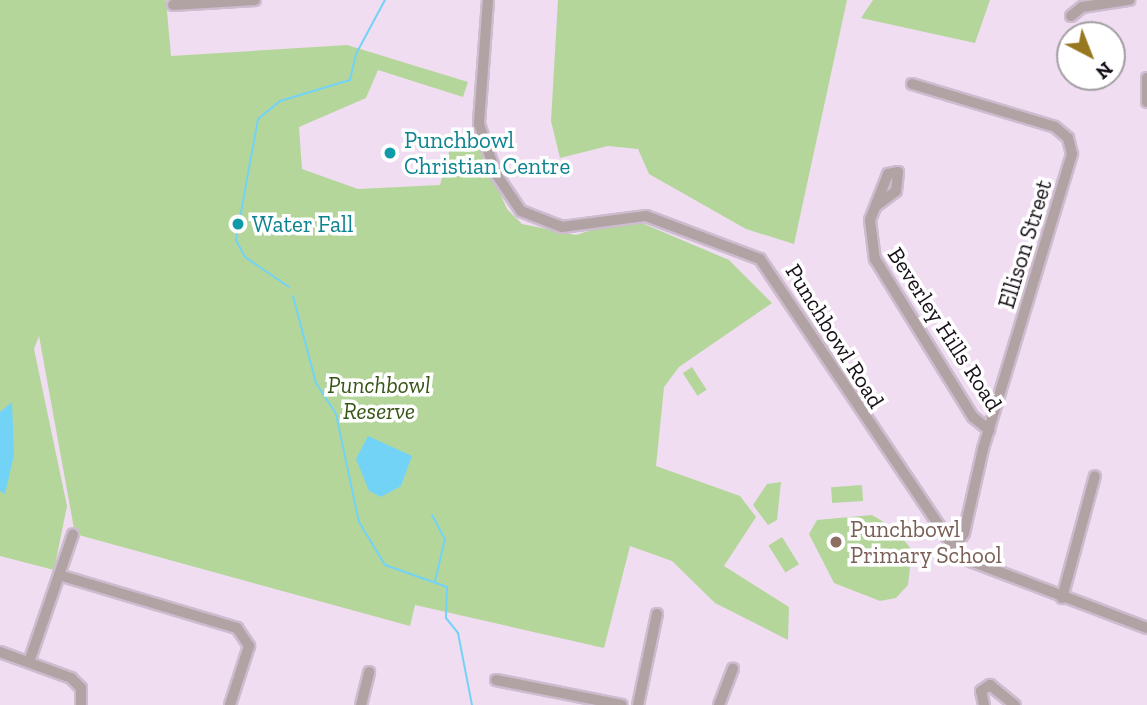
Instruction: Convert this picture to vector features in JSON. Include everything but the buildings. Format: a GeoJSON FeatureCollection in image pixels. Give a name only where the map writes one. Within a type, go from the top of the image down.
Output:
{"type":"FeatureCollection","features":[{"type":"Feature","properties":{"kind":"street"},"geometry":{"type":"LineString","coordinates":[[173,5],[255,0]]}},
{"type":"Feature","properties":{"kind":"street","name":"Punchbowl Road"},"geometry":{"type":"LineString","coordinates":[[488,0],[479,124],[493,167],[516,206],[539,222],[562,227],[646,216],[760,259],[953,550],[974,565],[1147,628]]}},
{"type":"Feature","properties":{"kind":"street"},"geometry":{"type":"LineString","coordinates":[[1071,16],[1080,4],[1129,0]]}},
{"type":"Feature","properties":{"kind":"street"},"geometry":{"type":"LineString","coordinates":[[1147,78],[1147,102]]}},
{"type":"Feature","properties":{"kind":"street","name":"Ellison Street"},"geometry":{"type":"LineString","coordinates":[[912,84],[1055,127],[1071,145],[965,522],[953,550]]}},
{"type":"Feature","properties":{"kind":"street","name":"Beverley Hills Road"},"geometry":{"type":"LineString","coordinates":[[876,206],[869,228],[874,259],[973,417],[989,430]]}},
{"type":"Feature","properties":{"kind":"street"},"geometry":{"type":"LineString","coordinates":[[1062,598],[1095,475]]}},
{"type":"Feature","properties":{"kind":"street"},"geometry":{"type":"LineString","coordinates":[[946,539],[965,522]]}},
{"type":"Feature","properties":{"kind":"street"},"geometry":{"type":"LineString","coordinates":[[29,662],[73,534]]}},
{"type":"Feature","properties":{"kind":"street"},"geometry":{"type":"LineString","coordinates":[[59,575],[237,628],[249,646],[230,705]]}},
{"type":"Feature","properties":{"kind":"street"},"geometry":{"type":"LineString","coordinates":[[638,705],[657,614]]}},
{"type":"Feature","properties":{"kind":"street"},"geometry":{"type":"LineString","coordinates":[[0,652],[77,682],[81,705]]}},
{"type":"Feature","properties":{"kind":"street"},"geometry":{"type":"LineString","coordinates":[[719,705],[733,669]]}},
{"type":"Feature","properties":{"kind":"street"},"geometry":{"type":"LineString","coordinates":[[361,705],[369,672]]}},
{"type":"Feature","properties":{"kind":"street"},"geometry":{"type":"LineString","coordinates":[[496,680],[622,705]]}},
{"type":"Feature","properties":{"kind":"street"},"geometry":{"type":"LineString","coordinates":[[984,705],[981,691],[990,685],[1014,705]]}},
{"type":"Feature","properties":{"kind":"green space","name":"Punchbowl Reserve"},"geometry":{"type":"Polygon","coordinates":[[[0,0],[166,0],[171,56],[347,45],[468,82],[463,97],[378,70],[366,98],[299,127],[302,169],[358,189],[440,185],[454,134],[476,140],[507,209],[522,224],[576,235],[630,218],[729,260],[772,303],[679,367],[664,387],[656,466],[740,496],[756,517],[724,566],[789,607],[788,640],[715,603],[672,561],[630,546],[604,648],[415,605],[410,626],[75,534],[39,336],[34,349],[67,506],[54,570],[0,556],[0,0]]]}},
{"type":"Feature","properties":{"kind":"green space"},"geometry":{"type":"Polygon","coordinates":[[[558,0],[847,0],[794,244],[746,229],[649,174],[638,149],[608,146],[560,158],[551,121],[558,0]]]}},
{"type":"Feature","properties":{"kind":"green space"},"geometry":{"type":"Polygon","coordinates":[[[873,0],[990,0],[975,43],[861,18],[873,0]]]}},
{"type":"Feature","properties":{"kind":"green space"},"geometry":{"type":"Polygon","coordinates":[[[692,367],[707,390],[697,396],[683,373],[692,367]]]}},
{"type":"Feature","properties":{"kind":"green space"},"geometry":{"type":"Polygon","coordinates":[[[781,482],[777,520],[768,525],[753,505],[767,484],[781,482]]]}},
{"type":"Feature","properties":{"kind":"green space"},"geometry":{"type":"Polygon","coordinates":[[[862,485],[863,501],[832,503],[831,487],[862,485]]]}},
{"type":"Feature","properties":{"kind":"green space"},"geometry":{"type":"Polygon","coordinates":[[[872,515],[894,528],[912,550],[908,585],[896,598],[880,601],[834,583],[809,534],[817,520],[872,515]]]}},
{"type":"Feature","properties":{"kind":"green space"},"geometry":{"type":"Polygon","coordinates":[[[782,537],[799,564],[785,573],[768,545],[782,537]]]}},
{"type":"Feature","properties":{"kind":"water"},"geometry":{"type":"Polygon","coordinates":[[[12,402],[14,455],[5,494],[0,491],[0,412],[12,402]]]}},
{"type":"Feature","properties":{"kind":"water"},"geometry":{"type":"Polygon","coordinates":[[[368,436],[412,456],[401,486],[381,497],[369,491],[356,459],[368,436]]]}},
{"type":"Feature","properties":{"kind":"waterway"},"geometry":{"type":"LineString","coordinates":[[289,287],[245,257],[236,240],[258,119],[280,101],[350,80],[356,54],[385,0]]}},
{"type":"Feature","properties":{"kind":"waterway"},"geometry":{"type":"LineString","coordinates":[[293,296],[316,383],[336,414],[359,522],[385,565],[447,587],[446,618],[458,633],[472,705]]}},
{"type":"Feature","properties":{"kind":"waterway"},"geometry":{"type":"LineString","coordinates":[[432,515],[445,539],[435,581]]}},
{"type":"Feature","properties":{"kind":"place","name":"Punchbowl Christian Centre"},"geometry":{"type":"Point","coordinates":[390,153]}},
{"type":"Feature","properties":{"kind":"place","name":"Water Fall"},"geometry":{"type":"Point","coordinates":[238,224]}},
{"type":"Feature","properties":{"kind":"place","name":"Punchbowl Primary School"},"geometry":{"type":"Point","coordinates":[836,542]}}]}
